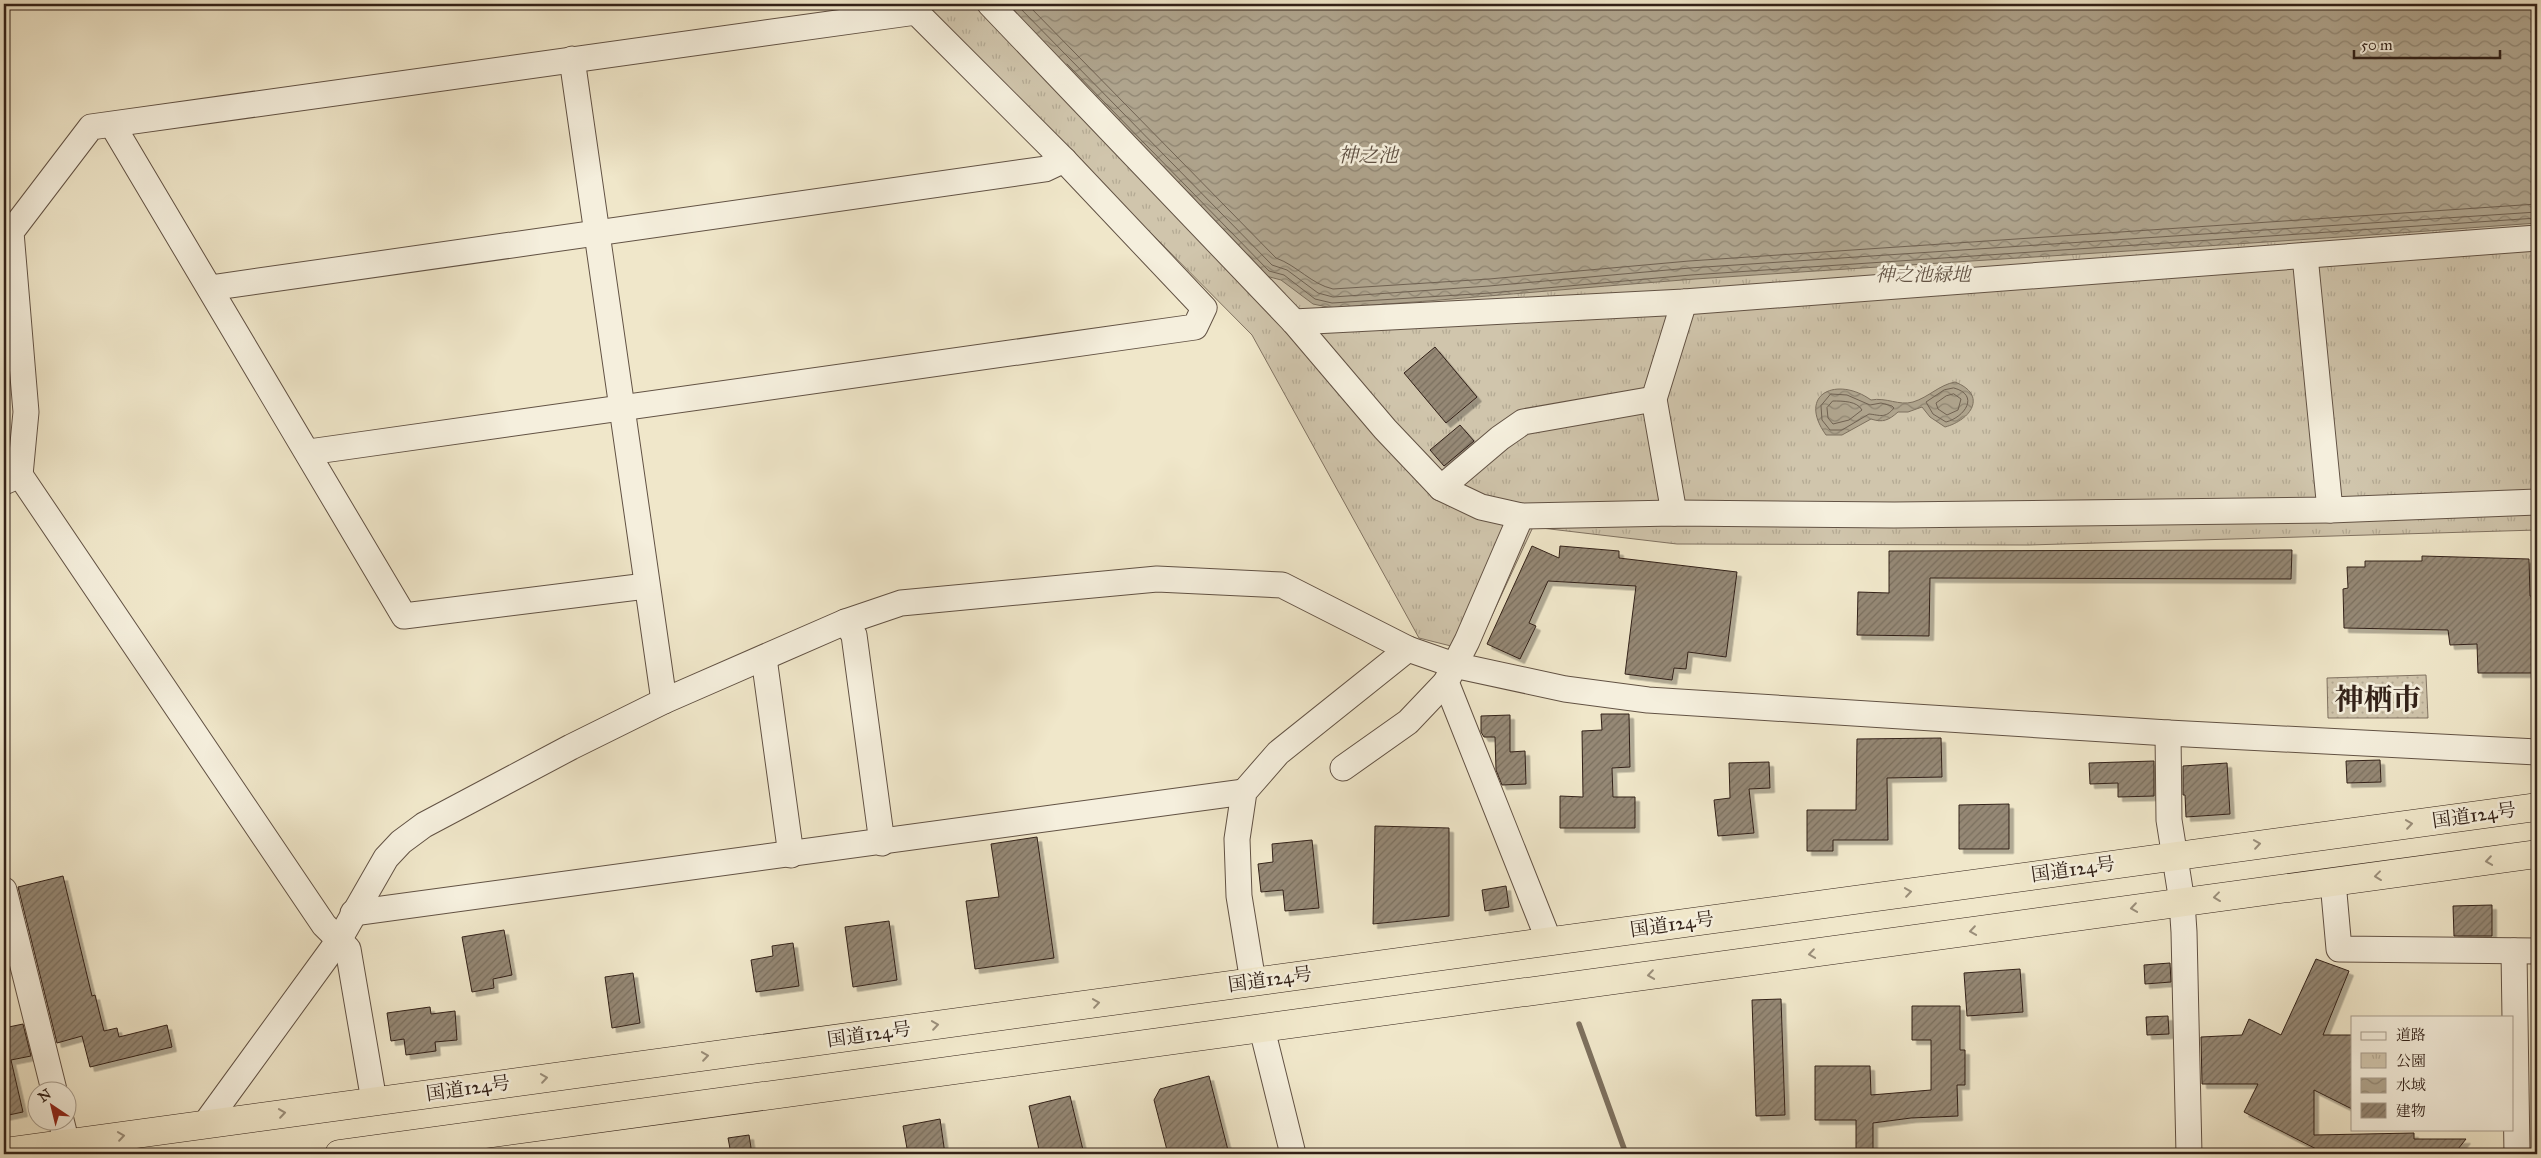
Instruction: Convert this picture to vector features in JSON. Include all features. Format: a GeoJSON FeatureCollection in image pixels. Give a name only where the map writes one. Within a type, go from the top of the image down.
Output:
{"type":"FeatureCollection","features":[{"type":"Feature","properties":{"kind":"highway","name":"国道124号"},"geometry":{"type":"LineString","coordinates":[[4,1152],[64,1132],[205,1124],[2537,807]]}},
{"type":"Feature","properties":{"kind":"highway"},"geometry":{"type":"LineString","coordinates":[[339,1154],[370,1152],[2537,854]]}},
{"type":"Feature","properties":{"kind":"street"},"geometry":{"type":"LineString","coordinates":[[990,4],[1294,322],[1385,429],[1441,488],[1481,507],[1521,516],[1674,513],[1894,515],[2330,510],[2537,502]]}},
{"type":"Feature","properties":{"kind":"street"},"geometry":{"type":"LineString","coordinates":[[308,452],[1195,327],[1204,308],[1064,160],[916,12],[91,128],[11,232],[26,412],[12,479],[324,925],[348,949],[374,1101]]}},
{"type":"Feature","properties":{"kind":"street"},"geometry":{"type":"LineString","coordinates":[[572,59],[646,586],[664,701]]}},
{"type":"Feature","properties":{"kind":"street"},"geometry":{"type":"LineString","coordinates":[[113,126],[404,616],[646,586]]}},
{"type":"Feature","properties":{"kind":"street"},"geometry":{"type":"LineString","coordinates":[[210,288],[1045,170],[1064,160]]}},
{"type":"Feature","properties":{"kind":"street"},"geometry":{"type":"LineString","coordinates":[[1294,322],[1684,302],[2537,238]]}},
{"type":"Feature","properties":{"kind":"street"},"geometry":{"type":"LineString","coordinates":[[2306,256],[2330,510]]}},
{"type":"Feature","properties":{"kind":"street"},"geometry":{"type":"LineString","coordinates":[[1674,513],[1654,399],[1684,302]]}},
{"type":"Feature","properties":{"kind":"street"},"geometry":{"type":"LineString","coordinates":[[1441,488],[1500,438],[1523,422],[1654,399]]}},
{"type":"Feature","properties":{"kind":"street"},"geometry":{"type":"LineString","coordinates":[[1343,768],[1408,722],[1450,673],[1468,641],[1521,516]]}},
{"type":"Feature","properties":{"kind":"street"},"geometry":{"type":"LineString","coordinates":[[205,1124],[339,940],[386,858],[401,842],[424,825],[571,746],[664,701],[845,622],[901,603],[1156,579],[1252,582],[1282,585],[1408,649],[1450,673],[1648,700],[2168,733],[2537,752]]}},
{"type":"Feature","properties":{"kind":"street"},"geometry":{"type":"LineString","coordinates":[[845,622],[854,635],[882,843]]}},
{"type":"Feature","properties":{"kind":"street"},"geometry":{"type":"LineString","coordinates":[[1253,982],[1239,896],[1237,839],[1244,792],[1278,753],[1408,649]]}},
{"type":"Feature","properties":{"kind":"street"},"geometry":{"type":"LineString","coordinates":[[764,658],[791,855]]}},
{"type":"Feature","properties":{"kind":"street"},"geometry":{"type":"LineString","coordinates":[[1450,673],[1549,941]]}},
{"type":"Feature","properties":{"kind":"street"},"geometry":{"type":"LineString","coordinates":[[2168,733],[2169,820],[2182,902],[2189,1154]]}},
{"type":"Feature","properties":{"kind":"street"},"geometry":{"type":"LineString","coordinates":[[353,913],[882,843],[1244,792]]}},
{"type":"Feature","properties":{"kind":"street"},"geometry":{"type":"LineString","coordinates":[[2333,882],[2339,949],[2526,951],[2518,1154]]}},
{"type":"Feature","properties":{"kind":"street"},"geometry":{"type":"LineString","coordinates":[[4,890],[52,1080]]}},
{"type":"Feature","properties":{"kind":"street"},"geometry":{"type":"LineString","coordinates":[[1262,1029],[1293,1154]]}},
{"type":"Feature","properties":{"kind":"green space","name":"神之池緑地"},"geometry":{"type":"Polygon","coordinates":[[[924,4],[2537,4],[2537,530],[2029,545],[1677,544],[1533,527],[1475,652],[1419,638],[1252,335],[924,4]]]}},
{"type":"Feature","properties":{"kind":"green space"},"geometry":{"type":"Polygon","coordinates":[[[2426,675],[2428,718],[2328,718],[2327,678],[2426,675]]]}},
{"type":"Feature","properties":{"kind":"water","name":"神之池"},"geometry":{"type":"Polygon","coordinates":[[[1000,4],[2537,4],[2537,223],[1695,279],[1332,308],[1313,304],[1281,280],[1266,276],[1000,4]]]}},
{"type":"Feature","properties":{"kind":"water"},"geometry":{"type":"Polygon","coordinates":[[[1955,382],[1965,387],[1971,394],[1973,400],[1972,407],[1962,419],[1945,427],[1930,417],[1922,407],[1908,412],[1898,412],[1886,420],[1871,419],[1842,435],[1826,435],[1818,420],[1816,408],[1818,399],[1834,389],[1846,389],[1871,400],[1908,403],[1919,400],[1955,382]]]}},
{"type":"Feature","properties":{"kind":"building"},"geometry":{"type":"Polygon","coordinates":[[[1435,347],[1477,397],[1446,423],[1404,373],[1435,347]]]}},
{"type":"Feature","properties":{"kind":"building"},"geometry":{"type":"Polygon","coordinates":[[[1460,425],[1474,441],[1444,466],[1430,450],[1460,425]]]}},
{"type":"Feature","properties":{"kind":"building"},"geometry":{"type":"Polygon","coordinates":[[[1532,546],[1559,558],[1560,546],[1619,551],[1619,558],[1737,572],[1726,657],[1688,652],[1686,669],[1674,668],[1672,680],[1625,674],[1636,586],[1548,581],[1529,623],[1536,626],[1520,659],[1487,644],[1532,546]]]}},
{"type":"Feature","properties":{"kind":"building"},"geometry":{"type":"Polygon","coordinates":[[[2292,550],[2291,579],[1930,578],[1929,636],[1857,635],[1858,592],[1889,593],[1889,551],[2292,550]]]}},
{"type":"Feature","properties":{"kind":"building"},"geometry":{"type":"Polygon","coordinates":[[[2422,556],[2529,559],[2530,596],[2537,597],[2535,673],[2478,673],[2477,644],[2450,645],[2448,630],[2344,628],[2343,589],[2348,588],[2347,567],[2365,567],[2365,561],[2422,561],[2422,556]]]}},
{"type":"Feature","properties":{"kind":"building"},"geometry":{"type":"Polygon","coordinates":[[[1601,714],[1629,714],[1630,767],[1612,768],[1613,797],[1635,797],[1635,828],[1560,828],[1560,796],[1583,797],[1582,731],[1602,730],[1601,714]]]}},
{"type":"Feature","properties":{"kind":"building"},"geometry":{"type":"Polygon","coordinates":[[[1510,715],[1510,752],[1525,751],[1526,784],[1502,785],[1496,770],[1495,737],[1484,737],[1481,732],[1481,716],[1510,715]]]}},
{"type":"Feature","properties":{"kind":"building"},"geometry":{"type":"Polygon","coordinates":[[[1941,738],[1942,777],[1887,778],[1888,840],[1833,840],[1833,851],[1807,851],[1807,810],[1856,810],[1857,739],[1941,738]]]}},
{"type":"Feature","properties":{"kind":"building"},"geometry":{"type":"Polygon","coordinates":[[[2380,760],[2381,782],[2347,783],[2346,761],[2380,760]]]}},
{"type":"Feature","properties":{"kind":"building"},"geometry":{"type":"Polygon","coordinates":[[[2154,761],[2154,796],[2118,797],[2118,783],[2090,784],[2089,763],[2154,761]]]}},
{"type":"Feature","properties":{"kind":"building"},"geometry":{"type":"Polygon","coordinates":[[[1769,762],[1770,788],[1749,789],[1754,833],[1718,836],[1714,800],[1730,798],[1729,763],[1769,762]]]}},
{"type":"Feature","properties":{"kind":"building"},"geometry":{"type":"Polygon","coordinates":[[[2227,763],[2230,814],[2186,817],[2185,795],[2183,795],[2183,766],[2227,763]]]}},
{"type":"Feature","properties":{"kind":"building"},"geometry":{"type":"Polygon","coordinates":[[[2009,804],[2009,849],[1959,849],[1959,805],[2009,804]]]}},
{"type":"Feature","properties":{"kind":"building"},"geometry":{"type":"Polygon","coordinates":[[[1375,826],[1449,828],[1449,916],[1373,924],[1375,826]]]}},
{"type":"Feature","properties":{"kind":"building"},"geometry":{"type":"Polygon","coordinates":[[[1037,837],[1054,958],[975,969],[966,901],[999,897],[991,844],[1037,837]]]}},
{"type":"Feature","properties":{"kind":"building"},"geometry":{"type":"Polygon","coordinates":[[[1312,840],[1319,908],[1285,911],[1283,890],[1261,892],[1258,864],[1273,862],[1272,844],[1312,840]]]}},
{"type":"Feature","properties":{"kind":"building"},"geometry":{"type":"Polygon","coordinates":[[[63,876],[92,996],[95,995],[104,1031],[117,1028],[119,1037],[167,1025],[172,1047],[90,1067],[82,1036],[57,1043],[18,887],[63,876]]]}},
{"type":"Feature","properties":{"kind":"building"},"geometry":{"type":"Polygon","coordinates":[[[1506,886],[1509,907],[1485,911],[1482,890],[1506,886]]]}},
{"type":"Feature","properties":{"kind":"building"},"geometry":{"type":"Polygon","coordinates":[[[2492,905],[2492,936],[2454,936],[2453,906],[2492,905]]]}},
{"type":"Feature","properties":{"kind":"building"},"geometry":{"type":"Polygon","coordinates":[[[889,921],[897,980],[853,987],[845,927],[889,921]]]}},
{"type":"Feature","properties":{"kind":"building"},"geometry":{"type":"Polygon","coordinates":[[[504,930],[512,975],[493,979],[494,988],[472,992],[462,937],[504,930]]]}},
{"type":"Feature","properties":{"kind":"building"},"geometry":{"type":"Polygon","coordinates":[[[793,943],[799,986],[756,992],[751,960],[773,956],[772,946],[793,943]]]}},
{"type":"Feature","properties":{"kind":"building"},"geometry":{"type":"Polygon","coordinates":[[[2316,959],[2349,971],[2323,1035],[2351,1035],[2351,1108],[2314,1090],[2314,1135],[2414,1133],[2414,1139],[2466,1139],[2454,1154],[2326,1154],[2244,1112],[2258,1084],[2202,1084],[2201,1037],[2242,1035],[2249,1019],[2281,1035],[2316,959]]]}},
{"type":"Feature","properties":{"kind":"building"},"geometry":{"type":"Polygon","coordinates":[[[2170,963],[2171,982],[2145,984],[2144,965],[2170,963]]]}},
{"type":"Feature","properties":{"kind":"building"},"geometry":{"type":"Polygon","coordinates":[[[2020,969],[2023,1012],[1967,1016],[1964,973],[2020,969]]]}},
{"type":"Feature","properties":{"kind":"building"},"geometry":{"type":"Polygon","coordinates":[[[633,973],[640,1023],[612,1028],[605,977],[633,973]]]}},
{"type":"Feature","properties":{"kind":"building"},"geometry":{"type":"Polygon","coordinates":[[[1781,999],[1785,1115],[1756,1116],[1752,1000],[1781,999]]]}},
{"type":"Feature","properties":{"kind":"building"},"geometry":{"type":"Polygon","coordinates":[[[1912,1006],[1960,1006],[1960,1050],[1965,1050],[1965,1085],[1957,1085],[1958,1116],[1911,1118],[1873,1123],[1873,1154],[1856,1154],[1856,1120],[1815,1120],[1815,1066],[1870,1066],[1871,1095],[1931,1090],[1931,1040],[1912,1040],[1912,1006]]]}},
{"type":"Feature","properties":{"kind":"building"},"geometry":{"type":"Polygon","coordinates":[[[430,1007],[431,1014],[455,1011],[457,1040],[435,1042],[436,1051],[406,1055],[404,1039],[391,1041],[387,1013],[430,1007]]]}},
{"type":"Feature","properties":{"kind":"building"},"geometry":{"type":"Polygon","coordinates":[[[2168,1016],[2169,1034],[2147,1035],[2146,1017],[2168,1016]]]}},
{"type":"Feature","properties":{"kind":"building"},"geometry":{"type":"Polygon","coordinates":[[[23,1024],[31,1056],[11,1060],[23,1112],[4,1116],[4,1028],[23,1024]]]}},
{"type":"Feature","properties":{"kind":"building"},"geometry":{"type":"Polygon","coordinates":[[[1209,1076],[1229,1154],[1168,1154],[1154,1100],[1160,1089],[1209,1076]]]}},
{"type":"Feature","properties":{"kind":"building"},"geometry":{"type":"Polygon","coordinates":[[[1070,1096],[1084,1154],[1040,1154],[1029,1106],[1070,1096]]]}},
{"type":"Feature","properties":{"kind":"building"},"geometry":{"type":"Polygon","coordinates":[[[940,1119],[945,1154],[908,1154],[903,1126],[940,1119]]]}},
{"type":"Feature","properties":{"kind":"building"},"geometry":{"type":"Polygon","coordinates":[[[749,1135],[752,1154],[731,1154],[728,1138],[749,1135]]]}},
{"type":"Feature","properties":{"kind":"waterway"},"geometry":{"type":"LineString","coordinates":[[1579,1024],[1626,1154]]}},
{"type":"Feature","properties":{"kind":"district","name":"神栖市"},"geometry":{"type":"Point","coordinates":[2378,699]}}]}
